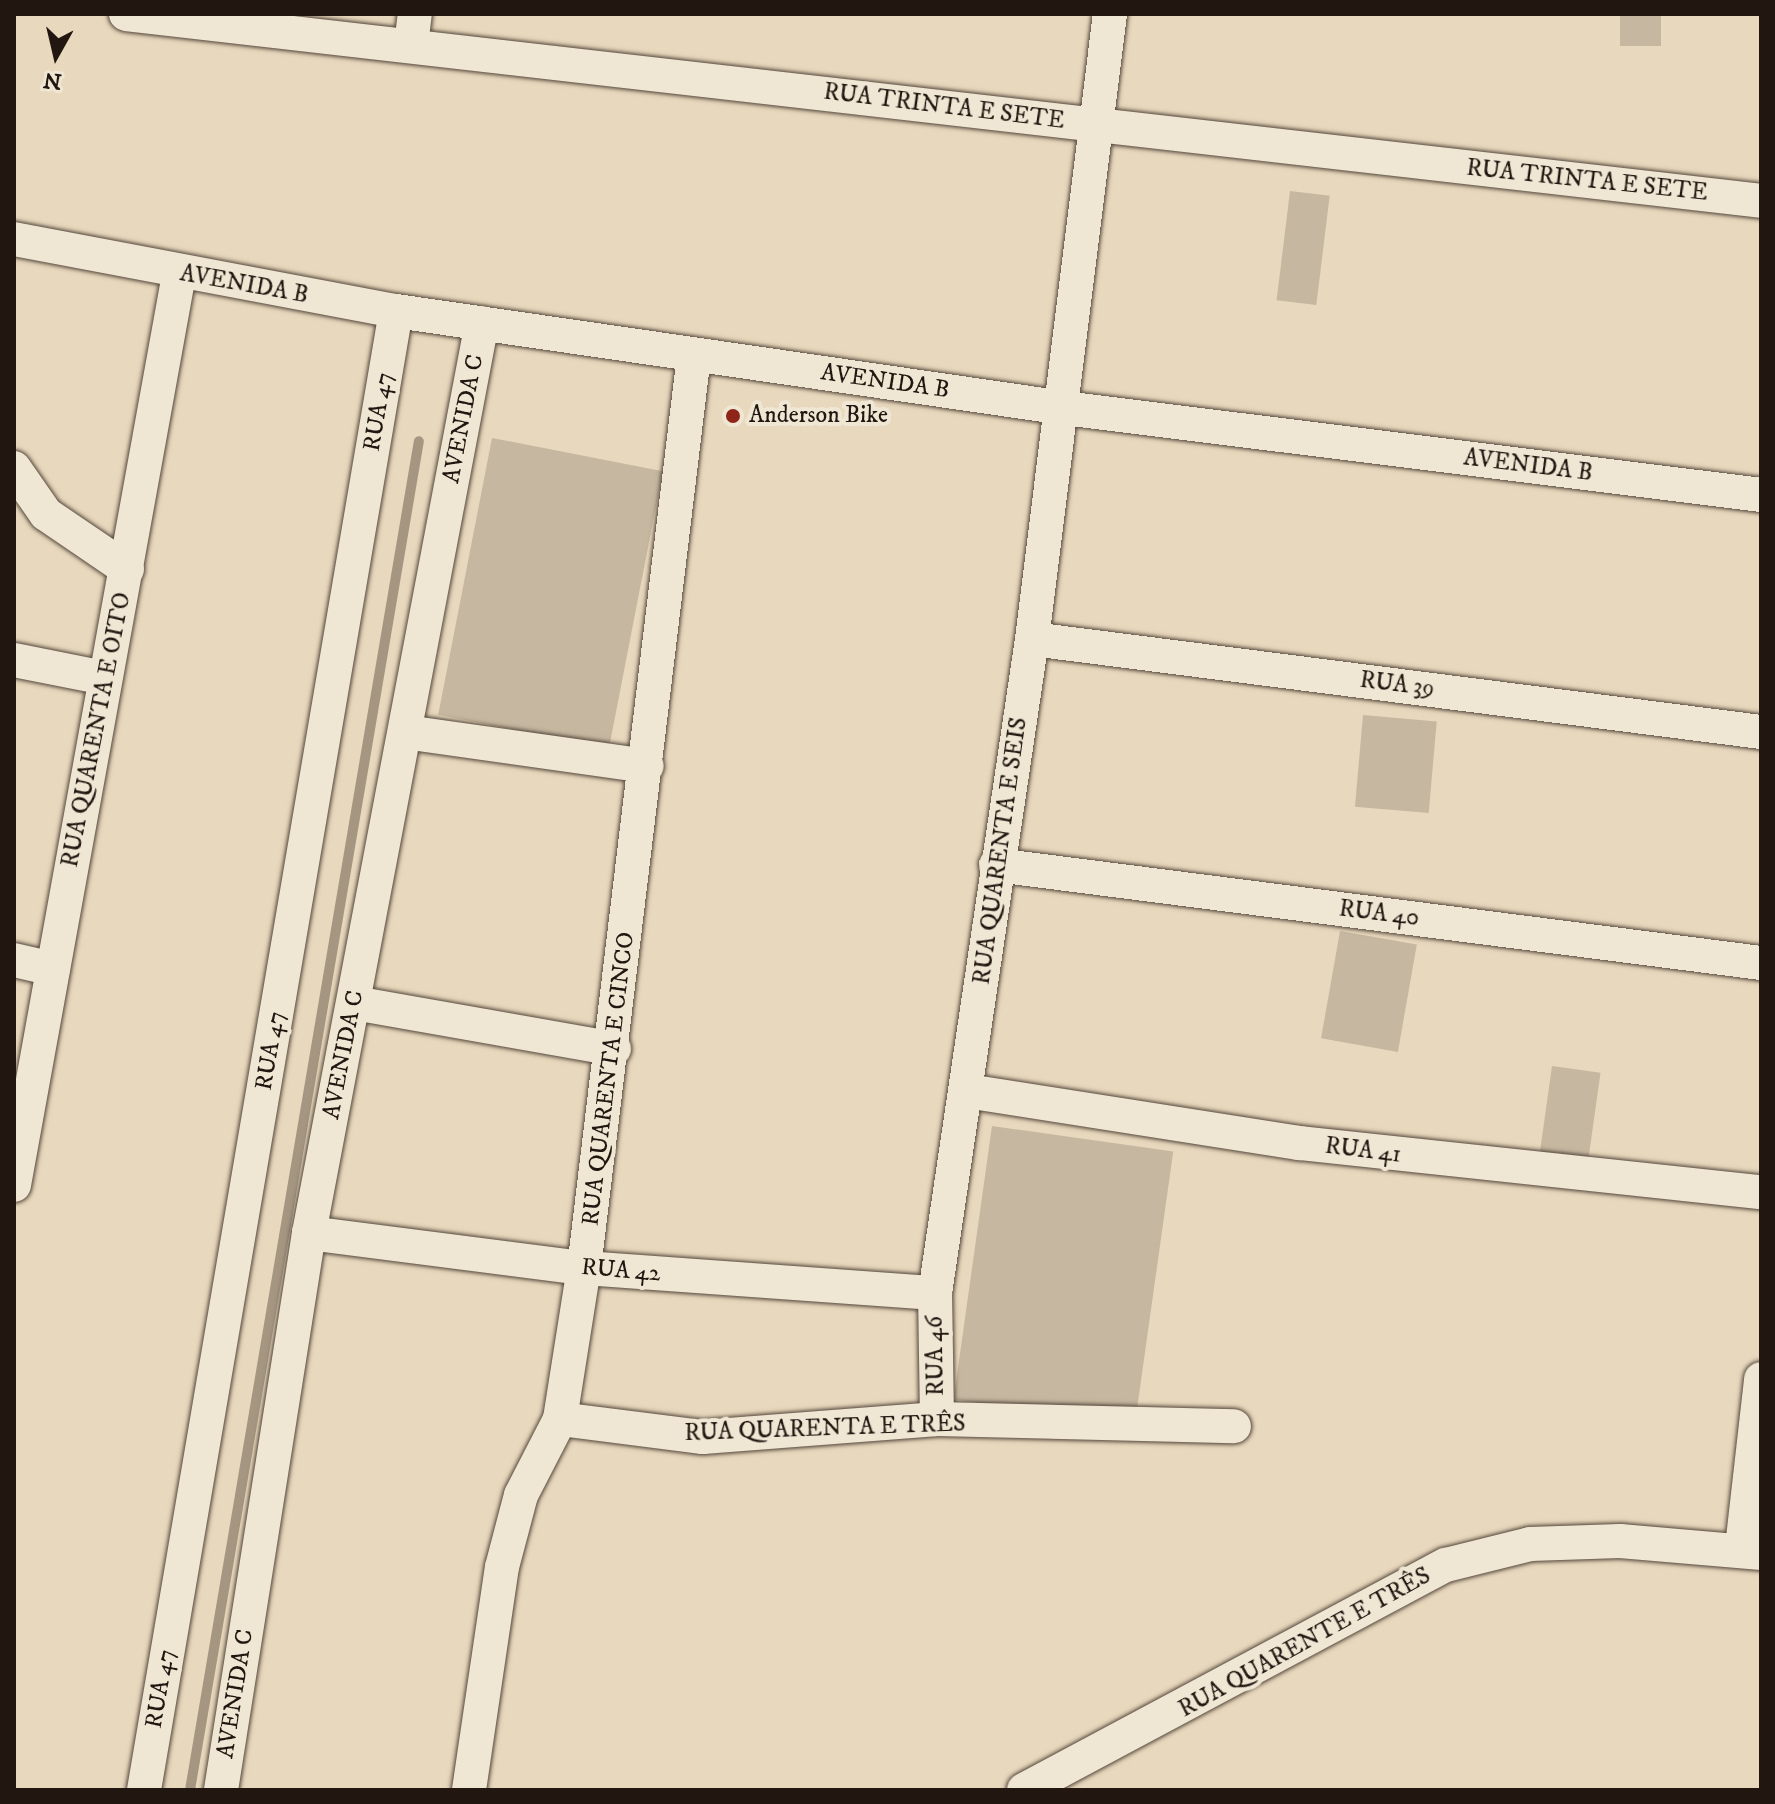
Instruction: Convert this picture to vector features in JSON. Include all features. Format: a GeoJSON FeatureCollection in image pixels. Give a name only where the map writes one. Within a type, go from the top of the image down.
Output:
{"type":"FeatureCollection","features":[{"type":"Feature","properties":{"kind":"street","name":"RUA TRINTA E SETE"},"geometry":{"type":"LineString","coordinates":[[126,14],[413,29],[1097,125],[1761,201]]}},
{"type":"Feature","properties":{"kind":"street","name":"RUA QUARENTA E SEIS"},"geometry":{"type":"LineString","coordinates":[[935,1293],[967,1091],[996,865],[1064,408],[1110,14]]}},
{"type":"Feature","properties":{"kind":"street","name":"AVENIDA B"},"geometry":{"type":"LineString","coordinates":[[14,239],[179,274],[396,311],[694,355],[1064,408],[1761,495]]}},
{"type":"Feature","properties":{"kind":"street","name":"RUA QUARENTA E OITO"},"geometry":{"type":"LineString","coordinates":[[15,1177],[179,274]]}},
{"type":"Feature","properties":{"kind":"street","name":"RUA 47"},"geometry":{"type":"LineString","coordinates":[[144,1790],[396,311]]}},
{"type":"Feature","properties":{"kind":"street","name":"AVENIDA C"},"geometry":{"type":"LineString","coordinates":[[221,1790],[309,1233],[482,323]]}},
{"type":"Feature","properties":{"kind":"street","name":"RUA QUARENTA E CINCO"},"geometry":{"type":"LineString","coordinates":[[469,1790],[502,1567],[521,1495],[560,1419],[584,1268],[614,1049],[694,355]]}},
{"type":"Feature","properties":{"kind":"street"},"geometry":{"type":"LineString","coordinates":[[14,468],[46,514],[127,569]]}},
{"type":"Feature","properties":{"kind":"street","name":"RUA 39"},"geometry":{"type":"LineString","coordinates":[[1032,639],[1761,732]]}},
{"type":"Feature","properties":{"kind":"street"},"geometry":{"type":"LineString","coordinates":[[14,660],[105,678]]}},
{"type":"Feature","properties":{"kind":"street"},"geometry":{"type":"LineString","coordinates":[[405,732],[647,766]]}},
{"type":"Feature","properties":{"kind":"street","name":"RUA 40"},"geometry":{"type":"LineString","coordinates":[[996,865],[1761,963]]}},
{"type":"Feature","properties":{"kind":"street"},"geometry":{"type":"LineString","coordinates":[[14,960],[53,969]]}},
{"type":"Feature","properties":{"kind":"street"},"geometry":{"type":"LineString","coordinates":[[354,1003],[614,1049]]}},
{"type":"Feature","properties":{"kind":"street","name":"RUA 41"},"geometry":{"type":"LineString","coordinates":[[967,1091],[1315,1145],[1761,1192]]}},
{"type":"Feature","properties":{"kind":"street","name":"RUA 42"},"geometry":{"type":"LineString","coordinates":[[309,1233],[584,1268],[935,1293]]}},
{"type":"Feature","properties":{"kind":"street","name":"RUA 46"},"geometry":{"type":"LineString","coordinates":[[935,1293],[937,1419]]}},
{"type":"Feature","properties":{"kind":"street"},"geometry":{"type":"LineString","coordinates":[[1752,1550],[1761,1379]]}},
{"type":"Feature","properties":{"kind":"street","name":"RUA QUARENTA E TRÊS"},"geometry":{"type":"LineString","coordinates":[[560,1419],[703,1437],[937,1419],[1234,1426]]}},
{"type":"Feature","properties":{"kind":"street","name":"RUA QUARENTE E TRÊS"},"geometry":{"type":"LineString","coordinates":[[1024,1790],[1446,1565],[1530,1544],[1752,1550]]}},
{"type":"Feature","properties":{"kind":"shaded area"},"geometry":{"type":"Polygon","coordinates":[[[1620,14],[1661,14],[1661,46],[1620,46],[1620,14]]]}},
{"type":"Feature","properties":{"kind":"shaded area"},"geometry":{"type":"Polygon","coordinates":[[[1290,191],[1330,196],[1316,305],[1277,300],[1290,191]]]}},
{"type":"Feature","properties":{"kind":"shaded area"},"geometry":{"type":"Polygon","coordinates":[[[492,438],[663,471],[609,748],[438,715],[492,438]]]}},
{"type":"Feature","properties":{"kind":"shaded area"},"geometry":{"type":"Polygon","coordinates":[[[1363,715],[1437,721],[1429,813],[1355,807],[1363,715]]]}},
{"type":"Feature","properties":{"kind":"shaded area"},"geometry":{"type":"Polygon","coordinates":[[[1340,931],[1417,945],[1398,1052],[1321,1038],[1340,931]]]}},
{"type":"Feature","properties":{"kind":"shaded area"},"geometry":{"type":"Polygon","coordinates":[[[1552,1066],[1601,1073],[1587,1170],[1538,1163],[1552,1066]]]}},
{"type":"Feature","properties":{"kind":"shaded area"},"geometry":{"type":"Polygon","coordinates":[[[992,1126],[1173,1151],[1135,1425],[954,1399],[992,1126]]]}},
{"type":"Feature","properties":{"kind":"waterway"},"geometry":{"type":"LineString","coordinates":[[190,1790],[419,441]]}},
{"type":"Feature","properties":{"kind":"place","name":"Anderson Bike"},"geometry":{"type":"Point","coordinates":[733,416]}}]}
